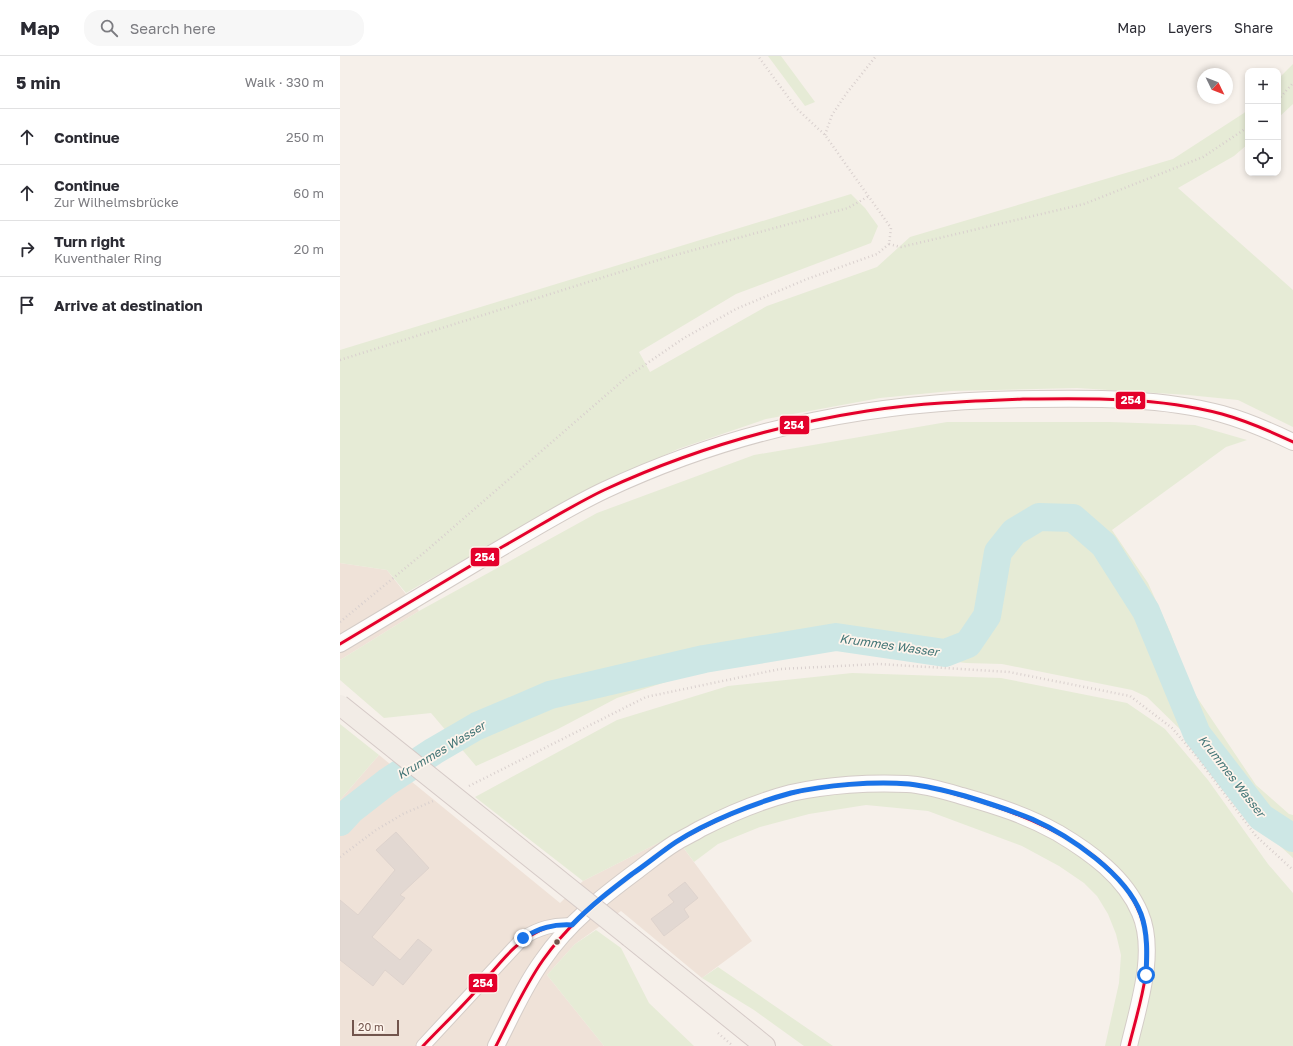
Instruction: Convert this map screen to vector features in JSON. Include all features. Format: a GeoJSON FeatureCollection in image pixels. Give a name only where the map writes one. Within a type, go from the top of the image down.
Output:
{"type":"FeatureCollection","features":[{"type":"Feature","properties":{"kind":"main road"},"geometry":{"type":"LineString","coordinates":[[340,705],[765,1046]]}},
{"type":"Feature","properties":{"kind":"street"},"geometry":{"type":"LineString","coordinates":[[340,644],[531,530],[602,491],[681,458],[721,444],[768,430],[824,418],[877,409],[996,399],[1068,398],[1138,401],[1177,405],[1221,414],[1266,430],[1293,442]]}},
{"type":"Feature","properties":{"kind":"street"},"geometry":{"type":"LineString","coordinates":[[496,1046],[535,972],[548,953],[572,925],[590,907],[676,842],[714,822],[751,806],[792,793],[834,786],[871,783],[910,784],[948,792],[1007,809],[1034,820],[1073,842],[1101,862],[1125,886],[1140,913],[1145,929],[1147,960],[1146,975],[1129,1046]]}},
{"type":"Feature","properties":{"kind":"street"},"geometry":{"type":"LineString","coordinates":[[566,888],[590,907]]}},
{"type":"Feature","properties":{"kind":"street"},"geometry":{"type":"LineString","coordinates":[[423,1046],[523,938],[542,928],[553,925],[572,925]]}},
{"type":"Feature","properties":{"kind":"path"},"geometry":{"type":"LineString","coordinates":[[340,622],[426,551],[627,378],[684,338],[736,309],[807,279],[877,254],[889,244],[891,228],[869,196],[825,135],[796,108],[758,56]]}},
{"type":"Feature","properties":{"kind":"path"},"geometry":{"type":"LineString","coordinates":[[825,135],[832,115],[846,94],[876,56]]}},
{"type":"Feature","properties":{"kind":"path"},"geometry":{"type":"LineString","coordinates":[[1281,97],[1293,83]]}},
{"type":"Feature","properties":{"kind":"path"},"geometry":{"type":"LineString","coordinates":[[889,244],[900,247],[1084,204],[1203,156],[1245,129]]}},
{"type":"Feature","properties":{"kind":"path"},"geometry":{"type":"LineString","coordinates":[[340,360],[668,258],[848,208],[869,196]]}},
{"type":"Feature","properties":{"kind":"path"},"geometry":{"type":"LineString","coordinates":[[467,787],[646,697],[780,669],[879,664],[1009,672],[1130,696],[1172,728],[1196,756],[1256,836],[1293,870]]}},
{"type":"Feature","properties":{"kind":"path"},"geometry":{"type":"LineString","coordinates":[[340,857],[376,830],[403,814],[438,799]]}},
{"type":"Feature","properties":{"kind":"shaded area"},"geometry":{"type":"Polygon","coordinates":[[[340,563],[387,570],[419,611],[340,660],[340,563]]]}},
{"type":"Feature","properties":{"kind":"shaded area"},"geometry":{"type":"Polygon","coordinates":[[[379,755],[560,903],[583,881],[674,835],[752,941],[702,978],[621,911],[575,944],[547,975],[604,1046],[340,1046],[340,800],[379,755]]]}},
{"type":"Feature","properties":{"kind":"green space"},"geometry":{"type":"Polygon","coordinates":[[[768,56],[781,56],[815,102],[805,106],[768,56]]]}},
{"type":"Feature","properties":{"kind":"green space"},"geometry":{"type":"Polygon","coordinates":[[[1293,64],[1293,104],[1281,115],[1281,104],[1281,76],[1293,64]]]}},
{"type":"Feature","properties":{"kind":"green space"},"geometry":{"type":"Polygon","coordinates":[[[1245,112],[1245,147],[1234,156],[1178,188],[1293,290],[1293,427],[1238,400],[1188,395],[1077,388],[951,391],[880,398],[766,419],[678,449],[575,496],[406,593],[387,570],[340,563],[340,350],[851,194],[865,208],[878,226],[871,243],[736,294],[639,352],[650,372],[767,306],[877,267],[910,237],[1173,159],[1245,112]]]}},
{"type":"Feature","properties":{"kind":"green space"},"geometry":{"type":"Polygon","coordinates":[[[947,422],[1110,422],[1195,425],[1247,440],[1226,447],[1112,530],[1148,583],[1171,634],[1188,684],[1256,785],[1289,814],[1293,815],[1293,858],[1266,833],[1187,736],[1147,697],[1132,690],[1002,664],[966,663],[834,647],[678,678],[617,698],[558,729],[476,766],[431,713],[384,718],[340,680],[340,660],[419,611],[597,513],[754,455],[947,422]]]}},
{"type":"Feature","properties":{"kind":"green space"},"geometry":{"type":"Polygon","coordinates":[[[852,673],[1001,678],[1127,703],[1165,729],[1208,780],[1268,864],[1293,893],[1293,1046],[1105,1046],[1119,983],[1121,955],[1116,934],[1108,914],[1097,896],[1084,883],[1059,866],[1022,846],[928,811],[866,805],[809,814],[760,827],[718,844],[694,862],[674,835],[583,881],[475,797],[617,720],[728,686],[852,673]]]}},
{"type":"Feature","properties":{"kind":"green space"},"geometry":{"type":"Polygon","coordinates":[[[340,724],[379,755],[340,800],[340,724]]]}},
{"type":"Feature","properties":{"kind":"green space"},"geometry":{"type":"Polygon","coordinates":[[[596,930],[621,948],[649,1003],[694,1046],[604,1046],[547,975],[575,944],[596,930]]]}},
{"type":"Feature","properties":{"kind":"green space"},"geometry":{"type":"Polygon","coordinates":[[[718,967],[833,1046],[804,1046],[754,1010],[702,978],[718,967]]]}},
{"type":"Feature","properties":{"kind":"building"},"geometry":{"type":"Polygon","coordinates":[[[396,832],[429,868],[400,895],[405,898],[372,937],[400,960],[418,939],[432,950],[403,985],[385,970],[373,986],[340,960],[340,900],[358,915],[395,870],[376,850],[396,832]]]}},
{"type":"Feature","properties":{"kind":"building"},"geometry":{"type":"Polygon","coordinates":[[[685,882],[698,898],[684,909],[689,917],[664,936],[651,919],[674,902],[668,895],[685,882]]]}},
{"type":"Feature","properties":{"kind":"waterway","name":"Krummes Wasser"},"geometry":{"type":"LineString","coordinates":[[340,822],[351,810],[387,782],[434,751],[477,726],[550,695],[704,659],[836,637],[945,653],[968,644],[987,616],[998,552],[1014,532],[1039,517],[1073,518],[1104,545],[1146,611],[1197,734],[1261,817],[1293,838]]}},
{"type":"Feature","properties":{"kind":"transit line","name":"254"},"geometry":{"type":"LineString","coordinates":[[340,644],[565,510],[604,490],[668,463],[700,452],[733,441],[799,424],[867,411],[926,404],[1024,399],[1099,399],[1173,404],[1198,408],[1240,420],[1293,442]]}},
{"type":"Feature","properties":{"kind":"transit line","name":"254"},"geometry":{"type":"LineString","coordinates":[[496,1046],[530,981],[543,960],[562,936],[583,914],[606,894],[671,845],[718,820],[776,798],[819,788],[863,783],[885,783],[930,787],[992,805],[1019,815],[1046,827],[1073,842],[1097,859],[1118,878],[1134,901],[1144,926],[1147,941],[1144,987],[1129,1046]]}},
{"type":"Feature","properties":{"kind":"transit line","name":"254"},"geometry":{"type":"LineString","coordinates":[[423,1046],[468,1000],[507,955],[525,939],[548,927]]}},
{"type":"Feature","properties":{"kind":"route"},"geometry":{"type":"LineString","coordinates":[[523,938],[532,932],[553,925],[572,925],[590,907],[676,842],[714,822],[751,806],[792,793],[834,786],[871,783],[910,784],[982,801],[1034,820],[1073,842],[1101,862],[1125,886],[1140,913],[1145,929],[1147,960],[1146,975]]}}]}
